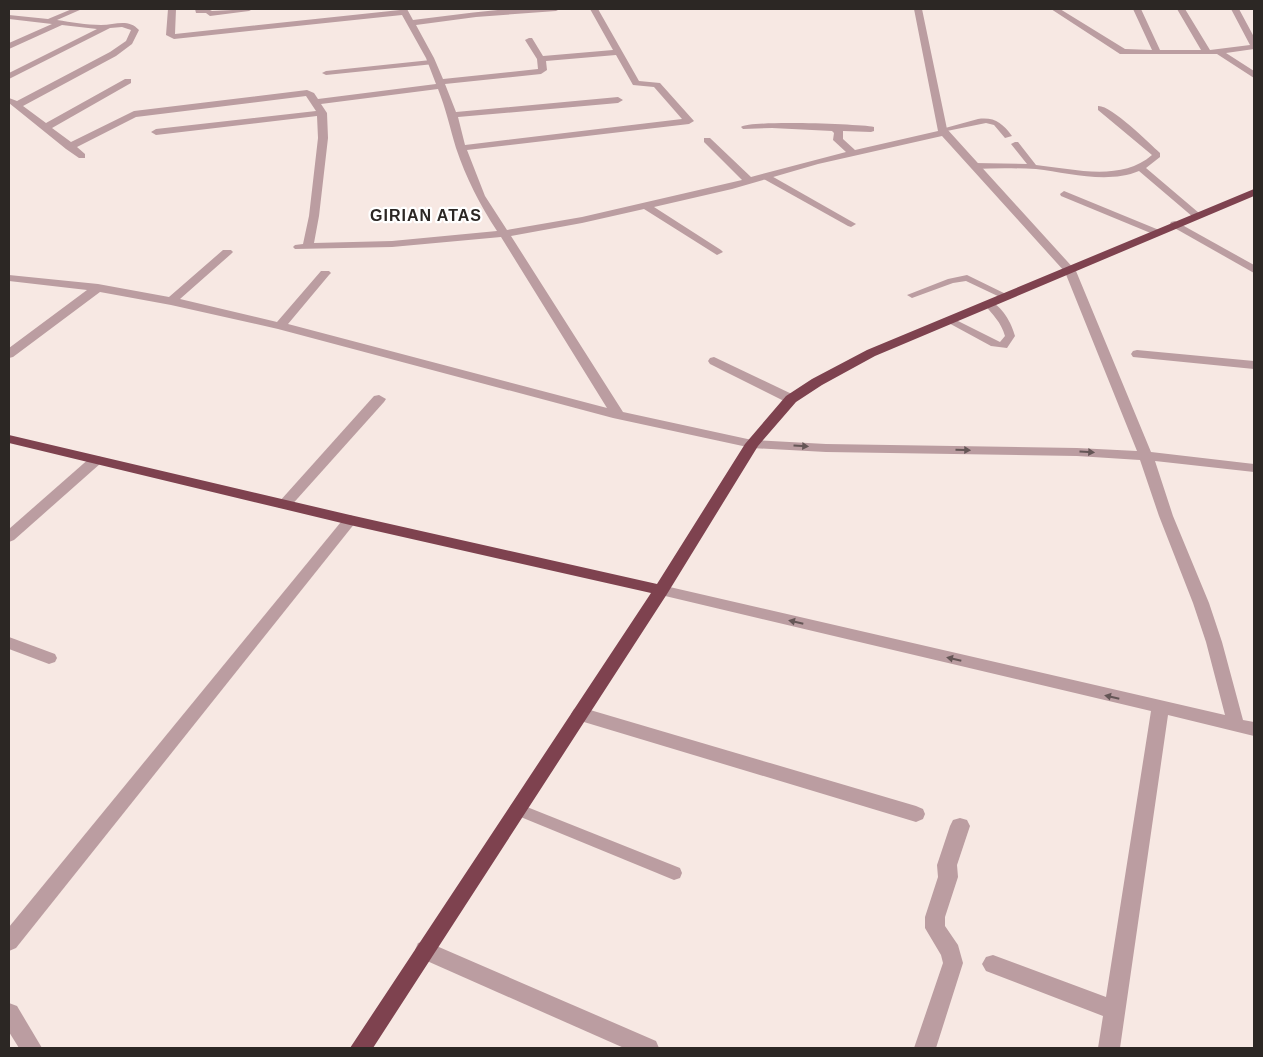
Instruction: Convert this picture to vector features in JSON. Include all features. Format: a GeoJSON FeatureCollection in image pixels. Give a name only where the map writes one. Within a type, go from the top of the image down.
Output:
{"type":"FeatureCollection","features":[{"type":"Feature","properties":{"kind":"highway"},"geometry":{"type":"LineString","coordinates":[[361,1048],[661,590],[752,444],[791,398],[850,363],[1070,270],[1196,214],[1254,192]]}},
{"type":"Feature","properties":{"kind":"highway"},"geometry":{"type":"LineString","coordinates":[[9,439],[284,505],[661,590]]}},
{"type":"Feature","properties":{"kind":"street"},"geometry":{"type":"LineString","coordinates":[[48,21],[78,9]]}},
{"type":"Feature","properties":{"kind":"street"},"geometry":{"type":"LineString","coordinates":[[172,9],[170,35],[174,37],[404,10],[432,62],[441,84],[461,148],[480,196],[618,415]]}},
{"type":"Feature","properties":{"kind":"street"},"geometry":{"type":"LineString","coordinates":[[199,9],[198,12],[208,11],[210,14],[249,9]]}},
{"type":"Feature","properties":{"kind":"street"},"geometry":{"type":"LineString","coordinates":[[412,23],[473,12],[556,9]]}},
{"type":"Feature","properties":{"kind":"street"},"geometry":{"type":"LineString","coordinates":[[461,148],[689,121],[657,85],[636,83],[594,9]]}},
{"type":"Feature","properties":{"kind":"street"},"geometry":{"type":"LineString","coordinates":[[918,9],[943,131],[1070,270],[1146,456],[1166,516],[1214,642],[1236,725]]}},
{"type":"Feature","properties":{"kind":"street"},"geometry":{"type":"LineString","coordinates":[[1056,10],[1069,9]]}},
{"type":"Feature","properties":{"kind":"street"},"geometry":{"type":"LineString","coordinates":[[1137,9],[1157,52]]}},
{"type":"Feature","properties":{"kind":"street"},"geometry":{"type":"LineString","coordinates":[[1182,9],[1207,53]]}},
{"type":"Feature","properties":{"kind":"street"},"geometry":{"type":"LineString","coordinates":[[1056,10],[1083,22],[1116,49],[1134,54],[1157,52],[1207,53],[1254,46],[1234,9]]}},
{"type":"Feature","properties":{"kind":"street"},"geometry":{"type":"LineString","coordinates":[[11,18],[106,27],[120,24],[131,26],[135,30],[129,42],[113,54],[13,102],[82,156]]}},
{"type":"Feature","properties":{"kind":"street"},"geometry":{"type":"LineString","coordinates":[[9,46],[62,22]]}},
{"type":"Feature","properties":{"kind":"street"},"geometry":{"type":"LineString","coordinates":[[9,76],[106,27]]}},
{"type":"Feature","properties":{"kind":"street"},"geometry":{"type":"LineString","coordinates":[[316,102],[541,72],[543,70],[541,59],[529,40]]}},
{"type":"Feature","properties":{"kind":"street"},"geometry":{"type":"LineString","coordinates":[[541,59],[619,52]]}},
{"type":"Feature","properties":{"kind":"street"},"geometry":{"type":"LineString","coordinates":[[1220,52],[1252,72]]}},
{"type":"Feature","properties":{"kind":"street"},"geometry":{"type":"LineString","coordinates":[[46,127],[128,81]]}},
{"type":"Feature","properties":{"kind":"street"},"geometry":{"type":"LineString","coordinates":[[69,147],[134,114],[302,94],[311,95],[322,114],[320,125],[323,138],[314,216],[303,247],[392,244],[503,234],[646,206],[943,131]]}},
{"type":"Feature","properties":{"kind":"street"},"geometry":{"type":"LineString","coordinates":[[452,115],[618,100]]}},
{"type":"Feature","properties":{"kind":"street"},"geometry":{"type":"LineString","coordinates":[[156,132],[322,114]]}},
{"type":"Feature","properties":{"kind":"street"},"geometry":{"type":"LineString","coordinates":[[746,127],[772,125],[871,129]]}},
{"type":"Feature","properties":{"kind":"street"},"geometry":{"type":"LineString","coordinates":[[834,128],[839,132],[838,140],[854,154]]}},
{"type":"Feature","properties":{"kind":"street"},"geometry":{"type":"LineString","coordinates":[[707,140],[749,181]]}},
{"type":"Feature","properties":{"kind":"street"},"geometry":{"type":"LineString","coordinates":[[646,206],[717,252]]}},
{"type":"Feature","properties":{"kind":"street"},"geometry":{"type":"LineString","coordinates":[[1175,224],[1254,270]]}},
{"type":"Feature","properties":{"kind":"street"},"geometry":{"type":"LineString","coordinates":[[171,301],[228,252]]}},
{"type":"Feature","properties":{"kind":"street"},"geometry":{"type":"LineString","coordinates":[[280,326],[325,273]]}},
{"type":"Feature","properties":{"kind":"street"},"geometry":{"type":"LineString","coordinates":[[9,278],[98,288],[171,301],[280,326],[618,415],[752,444],[836,448],[1077,452],[1146,456],[1254,468]]}},
{"type":"Feature","properties":{"kind":"street"},"geometry":{"type":"LineString","coordinates":[[9,354],[98,288]]}},
{"type":"Feature","properties":{"kind":"street"},"geometry":{"type":"LineString","coordinates":[[1137,354],[1254,365]]}},
{"type":"Feature","properties":{"kind":"street"},"geometry":{"type":"LineString","coordinates":[[714,361],[791,398]]}},
{"type":"Feature","properties":{"kind":"street"},"geometry":{"type":"LineString","coordinates":[[284,505],[379,399]]}},
{"type":"Feature","properties":{"kind":"street"},"geometry":{"type":"LineString","coordinates":[[9,537],[96,460]]}},
{"type":"Feature","properties":{"kind":"street"},"geometry":{"type":"LineString","coordinates":[[9,942],[350,520]]}},
{"type":"Feature","properties":{"kind":"street"},"geometry":{"type":"LineString","coordinates":[[661,590],[1254,729]]}},
{"type":"Feature","properties":{"kind":"street"},"geometry":{"type":"LineString","coordinates":[[9,643],[49,658]]}},
{"type":"Feature","properties":{"kind":"street"},"geometry":{"type":"LineString","coordinates":[[1109,1048],[1160,708]]}},
{"type":"Feature","properties":{"kind":"street"},"geometry":{"type":"LineString","coordinates":[[580,714],[916,814]]}},
{"type":"Feature","properties":{"kind":"street"},"geometry":{"type":"LineString","coordinates":[[925,1048],[953,963],[951,952],[935,928],[935,917],[948,877],[947,865],[960,826]]}},
{"type":"Feature","properties":{"kind":"street"},"geometry":{"type":"LineString","coordinates":[[425,950],[648,1048]]}},
{"type":"Feature","properties":{"kind":"street"},"geometry":{"type":"LineString","coordinates":[[993,964],[1115,1011]]}},
{"type":"Feature","properties":{"kind":"street"},"geometry":{"type":"LineString","coordinates":[[9,1013],[32,1048]]}},
{"type":"Feature","properties":{"kind":"lane"},"geometry":{"type":"LineString","coordinates":[[326,73],[432,62]]}},
{"type":"Feature","properties":{"kind":"lane"},"geometry":{"type":"LineString","coordinates":[[974,166],[1034,167],[1092,173],[1126,173],[1151,163],[1157,155],[1115,118],[1100,108]]}},
{"type":"Feature","properties":{"kind":"lane"},"geometry":{"type":"LineString","coordinates":[[943,131],[982,121],[992,121],[999,124],[1008,136]]}},
{"type":"Feature","properties":{"kind":"lane"},"geometry":{"type":"LineString","coordinates":[[1015,144],[1034,167]]}},
{"type":"Feature","properties":{"kind":"lane"},"geometry":{"type":"LineString","coordinates":[[1141,168],[1196,214]]}},
{"type":"Feature","properties":{"kind":"lane"},"geometry":{"type":"LineString","coordinates":[[765,176],[851,224]]}},
{"type":"Feature","properties":{"kind":"lane"},"geometry":{"type":"LineString","coordinates":[[1064,194],[1156,232]]}},
{"type":"Feature","properties":{"kind":"lane"},"geometry":{"type":"LineString","coordinates":[[912,295],[964,278],[1007,297]]}},
{"type":"Feature","properties":{"kind":"lane"},"geometry":{"type":"LineString","coordinates":[[950,321],[995,344],[1003,346],[1010,336],[1009,330],[1005,320],[989,304]]}},
{"type":"Feature","properties":{"kind":"lane"},"geometry":{"type":"LineString","coordinates":[[517,809],[674,873]]}},
{"type":"Feature","properties":{"kind":"district","name":"GIRIAN ATAS"},"geometry":{"type":"Point","coordinates":[426,215]}}]}
